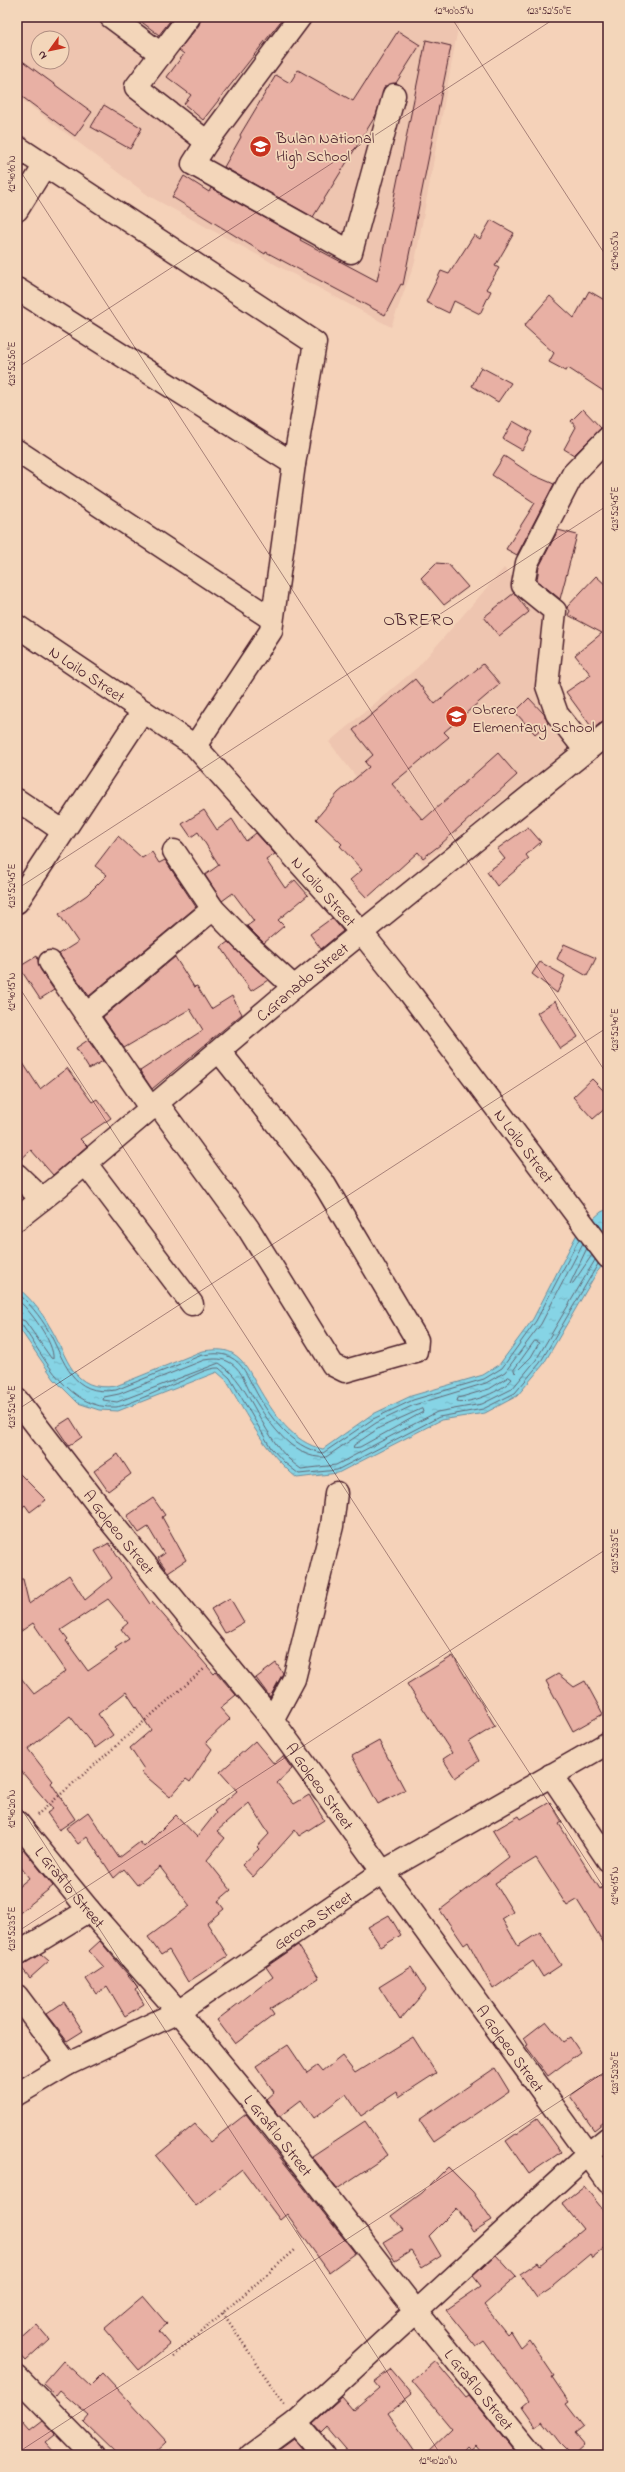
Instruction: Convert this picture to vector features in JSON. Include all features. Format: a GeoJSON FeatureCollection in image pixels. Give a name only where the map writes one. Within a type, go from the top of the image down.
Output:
{"type":"FeatureCollection","features":[{"type":"Feature","properties":{"kind":"street"},"geometry":{"type":"LineString","coordinates":[[112,17],[161,54]]}},
{"type":"Feature","properties":{"kind":"street"},"geometry":{"type":"LineString","coordinates":[[189,17],[136,87],[207,142]]}},
{"type":"Feature","properties":{"kind":"street"},"geometry":{"type":"LineString","coordinates":[[300,17],[207,142],[193,164],[351,252],[394,96]]}},
{"type":"Feature","properties":{"kind":"street"},"geometry":{"type":"LineString","coordinates":[[17,147],[315,343],[294,464],[271,631],[195,746]]}},
{"type":"Feature","properties":{"kind":"street"},"geometry":{"type":"LineString","coordinates":[[17,210],[44,165]]}},
{"type":"Feature","properties":{"kind":"street"},"geometry":{"type":"LineString","coordinates":[[17,289],[294,464]]}},
{"type":"Feature","properties":{"kind":"street"},"geometry":{"type":"LineString","coordinates":[[586,751],[557,714],[547,686],[556,611],[523,585],[527,563],[573,474],[608,438]]}},
{"type":"Feature","properties":{"kind":"street"},"geometry":{"type":"LineString","coordinates":[[17,451],[272,619]]}},
{"type":"Feature","properties":{"kind":"street","name":"N Loilo Street"},"geometry":{"type":"LineString","coordinates":[[17,626],[195,746],[361,932],[410,993],[574,1215],[608,1258]]}},
{"type":"Feature","properties":{"kind":"street"},"geometry":{"type":"LineString","coordinates":[[17,902],[143,711]]}},
{"type":"Feature","properties":{"kind":"street","name":"C.Granado Street"},"geometry":{"type":"LineString","coordinates":[[17,1219],[86,1164],[294,987],[608,733]]}},
{"type":"Feature","properties":{"kind":"street"},"geometry":{"type":"LineString","coordinates":[[17,800],[63,831]]}},
{"type":"Feature","properties":{"kind":"street"},"geometry":{"type":"LineString","coordinates":[[174,851],[213,909],[247,944],[294,987]]}},
{"type":"Feature","properties":{"kind":"street"},"geometry":{"type":"LineString","coordinates":[[87,1014],[213,909]]}},
{"type":"Feature","properties":{"kind":"street"},"geometry":{"type":"LineString","coordinates":[[50,962],[154,1106],[248,1228],[333,1365],[345,1371],[416,1351],[417,1340],[323,1182],[219,1051]]}},
{"type":"Feature","properties":{"kind":"street"},"geometry":{"type":"LineString","coordinates":[[86,1164],[192,1304]]}},
{"type":"Feature","properties":{"kind":"street"},"geometry":{"type":"LineString","coordinates":[[17,1175],[42,1199]]}},
{"type":"Feature","properties":{"kind":"street","name":"A Golpeo Street"},"geometry":{"type":"LineString","coordinates":[[17,1400],[111,1522],[272,1720],[384,1871],[608,2182]]}},
{"type":"Feature","properties":{"kind":"street"},"geometry":{"type":"LineString","coordinates":[[272,1720],[294,1679],[332,1526],[336,1493]]}},
{"type":"Feature","properties":{"kind":"street","name":"Gerona Street"},"geometry":{"type":"LineString","coordinates":[[17,2094],[68,2064],[178,2012],[384,1871],[608,1743]]}},
{"type":"Feature","properties":{"kind":"street"},"geometry":{"type":"LineString","coordinates":[[551,1775],[608,1860]]}},
{"type":"Feature","properties":{"kind":"street","name":"L Grafilo Street"},"geometry":{"type":"LineString","coordinates":[[19,1825],[89,1910],[178,2012],[274,2128],[416,2311],[533,2455]]}},
{"type":"Feature","properties":{"kind":"street"},"geometry":{"type":"LineString","coordinates":[[17,1954],[89,1910]]}},
{"type":"Feature","properties":{"kind":"street"},"geometry":{"type":"LineString","coordinates":[[17,1996],[68,2064]]}},
{"type":"Feature","properties":{"kind":"street"},"geometry":{"type":"LineString","coordinates":[[251,2455],[296,2422],[587,2154],[608,2138]]}},
{"type":"Feature","properties":{"kind":"street"},"geometry":{"type":"LineString","coordinates":[[17,2377],[93,2455]]}},
{"type":"Feature","properties":{"kind":"street"},"geometry":{"type":"LineString","coordinates":[[296,2422],[324,2455]]}},
{"type":"Feature","properties":{"kind":"path"},"geometry":{"type":"LineString","coordinates":[[19,1825],[219,1655]]}},
{"type":"Feature","properties":{"kind":"path"},"geometry":{"type":"LineString","coordinates":[[172,2356],[295,2250]]}},
{"type":"Feature","properties":{"kind":"path"},"geometry":{"type":"LineString","coordinates":[[223,2313],[296,2422]]}},
{"type":"Feature","properties":{"kind":"shaded area","name":"Bulan National High School"},"geometry":{"type":"Polygon","coordinates":[[[17,17],[460,17],[415,262],[391,327],[149,196],[17,96],[17,17]]]}},
{"type":"Feature","properties":{"kind":"shaded area","name":"Obrero Elementary School"},"geometry":{"type":"Polygon","coordinates":[[[504,568],[548,612],[540,691],[569,749],[423,863],[329,742],[418,667],[504,568]]]}},
{"type":"Feature","properties":{"kind":"water"},"geometry":{"type":"Polygon","coordinates":[[[608,1209],[608,1259],[597,1272],[543,1365],[517,1396],[485,1413],[441,1420],[338,1473],[297,1478],[275,1457],[257,1433],[226,1380],[217,1372],[118,1411],[99,1410],[78,1403],[54,1379],[17,1325],[17,1287],[39,1310],[73,1370],[80,1378],[89,1384],[101,1387],[116,1386],[202,1351],[229,1351],[237,1356],[247,1368],[270,1407],[285,1426],[302,1440],[312,1446],[323,1449],[371,1415],[411,1396],[483,1375],[499,1365],[533,1319],[578,1232],[601,1212],[608,1209]]]}},
{"type":"Feature","properties":{"kind":"building"},"geometry":{"type":"Polygon","coordinates":[[[135,17],[173,17],[159,35],[135,17]]]}},
{"type":"Feature","properties":{"kind":"building"},"geometry":{"type":"Polygon","coordinates":[[[201,17],[284,17],[203,120],[184,104],[191,95],[167,77],[184,54],[179,50],[199,25],[201,17]]]}},
{"type":"Feature","properties":{"kind":"building"},"geometry":{"type":"Polygon","coordinates":[[[398,31],[420,45],[396,83],[385,86],[376,115],[313,217],[224,167],[241,137],[240,135],[276,75],[290,83],[298,70],[353,101],[398,31]]]}},
{"type":"Feature","properties":{"kind":"building"},"geometry":{"type":"Polygon","coordinates":[[[426,40],[451,46],[403,285],[401,284],[385,315],[266,252],[265,254],[172,197],[184,176],[209,192],[211,188],[301,238],[300,240],[377,281],[426,40]]]}},
{"type":"Feature","properties":{"kind":"building"},"geometry":{"type":"Polygon","coordinates":[[[17,57],[30,67],[30,70],[35,70],[92,112],[75,136],[17,93],[17,57]]]}},
{"type":"Feature","properties":{"kind":"building"},"geometry":{"type":"Polygon","coordinates":[[[104,105],[142,128],[130,149],[91,127],[104,105]]]}},
{"type":"Feature","properties":{"kind":"building"},"geometry":{"type":"Polygon","coordinates":[[[491,220],[514,233],[495,266],[499,268],[486,289],[491,291],[480,314],[454,301],[449,313],[426,302],[441,271],[449,274],[474,235],[480,239],[491,220]]]}},
{"type":"Feature","properties":{"kind":"building"},"geometry":{"type":"Polygon","coordinates":[[[589,291],[608,302],[608,394],[568,368],[566,371],[549,362],[554,353],[524,326],[550,296],[574,318],[589,291]]]}},
{"type":"Feature","properties":{"kind":"building"},"geometry":{"type":"Polygon","coordinates":[[[481,367],[511,383],[498,402],[472,386],[481,367]]]}},
{"type":"Feature","properties":{"kind":"building"},"geometry":{"type":"Polygon","coordinates":[[[583,409],[601,428],[574,455],[564,449],[576,427],[571,421],[583,409]]]}},
{"type":"Feature","properties":{"kind":"building"},"geometry":{"type":"Polygon","coordinates":[[[513,421],[532,432],[522,450],[503,439],[513,421]]]}},
{"type":"Feature","properties":{"kind":"building"},"geometry":{"type":"Polygon","coordinates":[[[504,456],[533,475],[554,484],[517,555],[506,549],[535,503],[492,475],[504,456]]]}},
{"type":"Feature","properties":{"kind":"building"},"geometry":{"type":"Polygon","coordinates":[[[558,530],[577,535],[560,599],[537,580],[539,567],[558,530]]]}},
{"type":"Feature","properties":{"kind":"building"},"geometry":{"type":"Polygon","coordinates":[[[436,563],[448,564],[468,587],[444,605],[421,578],[436,563]]]}},
{"type":"Feature","properties":{"kind":"building"},"geometry":{"type":"Polygon","coordinates":[[[596,576],[608,587],[608,717],[593,729],[566,692],[591,675],[575,655],[602,633],[568,615],[570,611],[567,607],[596,576]]]}},
{"type":"Feature","properties":{"kind":"building"},"geometry":{"type":"Polygon","coordinates":[[[514,593],[529,612],[499,636],[484,617],[514,593]]]}},
{"type":"Feature","properties":{"kind":"building"},"geometry":{"type":"Polygon","coordinates":[[[483,664],[500,684],[444,732],[449,737],[392,784],[423,820],[498,753],[517,775],[440,845],[423,858],[418,852],[367,898],[350,880],[362,870],[340,846],[342,844],[316,819],[338,793],[369,767],[365,762],[373,755],[353,730],[415,679],[435,704],[483,664]]]}},
{"type":"Feature","properties":{"kind":"building"},"geometry":{"type":"Polygon","coordinates":[[[529,698],[544,714],[548,723],[535,734],[515,712],[529,698]]]}},
{"type":"Feature","properties":{"kind":"building"},"geometry":{"type":"Polygon","coordinates":[[[204,810],[217,830],[232,819],[246,841],[256,833],[275,854],[266,860],[285,888],[295,880],[308,895],[278,920],[284,926],[264,943],[247,926],[254,921],[233,893],[222,901],[205,875],[219,865],[198,832],[191,837],[182,824],[204,810]]]}},
{"type":"Feature","properties":{"kind":"building"},"geometry":{"type":"Polygon","coordinates":[[[528,827],[541,842],[526,855],[529,859],[497,886],[487,872],[505,859],[497,849],[528,827]]]}},
{"type":"Feature","properties":{"kind":"building"},"geometry":{"type":"Polygon","coordinates":[[[118,836],[142,858],[152,852],[159,863],[165,860],[196,907],[89,996],[59,954],[78,942],[59,914],[87,895],[107,875],[95,866],[118,836]]]}},
{"type":"Feature","properties":{"kind":"building"},"geometry":{"type":"Polygon","coordinates":[[[332,918],[343,931],[321,949],[310,934],[332,918]]]}},
{"type":"Feature","properties":{"kind":"building"},"geometry":{"type":"Polygon","coordinates":[[[228,942],[268,980],[251,991],[221,947],[228,942]]]}},
{"type":"Feature","properties":{"kind":"building"},"geometry":{"type":"Polygon","coordinates":[[[564,944],[596,958],[587,976],[557,959],[564,944]]]}},
{"type":"Feature","properties":{"kind":"building"},"geometry":{"type":"Polygon","coordinates":[[[37,956],[40,969],[54,990],[40,999],[19,967],[37,956]]]}},
{"type":"Feature","properties":{"kind":"building"},"geometry":{"type":"Polygon","coordinates":[[[175,957],[194,987],[197,986],[211,1009],[232,996],[242,1014],[152,1089],[140,1071],[203,1030],[190,1009],[124,1048],[103,1017],[175,957]]]}},
{"type":"Feature","properties":{"kind":"building"},"geometry":{"type":"Polygon","coordinates":[[[540,962],[565,976],[557,993],[532,974],[540,962]]]}},
{"type":"Feature","properties":{"kind":"building"},"geometry":{"type":"Polygon","coordinates":[[[555,1001],[578,1037],[560,1049],[537,1013],[555,1001]]]}},
{"type":"Feature","properties":{"kind":"building"},"geometry":{"type":"Polygon","coordinates":[[[88,1040],[103,1061],[89,1069],[76,1048],[88,1040]]]}},
{"type":"Feature","properties":{"kind":"building"},"geometry":{"type":"Polygon","coordinates":[[[17,1054],[40,1089],[67,1068],[92,1102],[97,1099],[111,1118],[80,1139],[87,1146],[53,1175],[31,1150],[17,1163],[17,1054]]]}},
{"type":"Feature","properties":{"kind":"building"},"geometry":{"type":"Polygon","coordinates":[[[592,1079],[608,1095],[608,1106],[593,1119],[573,1097],[592,1079]]]}},
{"type":"Feature","properties":{"kind":"building"},"geometry":{"type":"Polygon","coordinates":[[[70,1418],[82,1437],[69,1446],[56,1427],[70,1418]]]}},
{"type":"Feature","properties":{"kind":"building"},"geometry":{"type":"Polygon","coordinates":[[[118,1454],[131,1474],[108,1491],[94,1471],[118,1454]]]}},
{"type":"Feature","properties":{"kind":"building"},"geometry":{"type":"Polygon","coordinates":[[[17,1471],[46,1500],[30,1512],[25,1505],[17,1511],[17,1471]]]}},
{"type":"Feature","properties":{"kind":"building"},"geometry":{"type":"Polygon","coordinates":[[[153,1498],[165,1515],[162,1517],[186,1560],[168,1572],[158,1558],[164,1554],[148,1527],[139,1533],[127,1516],[153,1498]]]}},
{"type":"Feature","properties":{"kind":"building"},"geometry":{"type":"Polygon","coordinates":[[[109,1543],[150,1604],[152,1602],[214,1674],[216,1672],[236,1695],[220,1708],[230,1719],[206,1742],[212,1749],[190,1782],[186,1779],[170,1797],[141,1772],[144,1769],[130,1748],[151,1730],[126,1692],[98,1714],[113,1735],[95,1748],[70,1716],[28,1749],[53,1781],[51,1783],[75,1819],[59,1830],[47,1813],[53,1809],[17,1766],[17,1673],[34,1694],[66,1671],[33,1623],[17,1634],[17,1579],[23,1579],[29,1604],[69,1575],[85,1600],[112,1578],[95,1551],[109,1543]],[[108,1599],[61,1630],[68,1639],[66,1641],[88,1671],[117,1651],[115,1648],[129,1639],[121,1629],[128,1623],[108,1599]]]}},
{"type":"Feature","properties":{"kind":"building"},"geometry":{"type":"Polygon","coordinates":[[[230,1598],[244,1622],[225,1633],[211,1609],[230,1598]]]}},
{"type":"Feature","properties":{"kind":"building"},"geometry":{"type":"Polygon","coordinates":[[[453,1656],[495,1726],[469,1742],[479,1761],[455,1778],[443,1759],[452,1753],[407,1684],[453,1656]]]}},
{"type":"Feature","properties":{"kind":"building"},"geometry":{"type":"Polygon","coordinates":[[[276,1663],[283,1673],[270,1697],[256,1678],[276,1663]]]}},
{"type":"Feature","properties":{"kind":"building"},"geometry":{"type":"Polygon","coordinates":[[[558,1674],[574,1687],[585,1681],[603,1714],[573,1731],[546,1681],[558,1674]]]}},
{"type":"Feature","properties":{"kind":"building"},"geometry":{"type":"Polygon","coordinates":[[[255,1741],[274,1764],[283,1756],[292,1769],[277,1783],[294,1804],[309,1795],[324,1820],[299,1836],[295,1830],[253,1877],[242,1865],[259,1849],[257,1847],[269,1834],[249,1803],[217,1831],[225,1838],[207,1860],[231,1890],[218,1901],[224,1909],[207,1923],[228,1956],[188,1982],[169,1950],[161,1955],[148,1937],[190,1906],[160,1867],[137,1885],[124,1869],[114,1878],[87,1837],[78,1844],[66,1828],[88,1812],[119,1858],[140,1842],[144,1847],[176,1815],[197,1837],[216,1813],[214,1811],[237,1791],[220,1772],[255,1741]]]}},
{"type":"Feature","properties":{"kind":"building"},"geometry":{"type":"Polygon","coordinates":[[[379,1741],[405,1790],[378,1804],[352,1756],[379,1741]]]}},
{"type":"Feature","properties":{"kind":"building"},"geometry":{"type":"Polygon","coordinates":[[[550,1802],[562,1822],[559,1824],[600,1889],[608,1883],[608,1950],[577,1900],[567,1906],[536,1858],[495,1883],[513,1912],[502,1919],[518,1946],[540,1932],[561,1965],[543,1977],[533,1961],[493,1989],[468,1942],[464,1945],[440,1910],[509,1857],[493,1831],[519,1816],[521,1819],[550,1802]]]}},
{"type":"Feature","properties":{"kind":"building"},"geometry":{"type":"Polygon","coordinates":[[[24,1850],[53,1886],[17,1915],[17,1888],[29,1878],[17,1862],[17,1856],[24,1850]]]}},
{"type":"Feature","properties":{"kind":"building"},"geometry":{"type":"Polygon","coordinates":[[[389,1915],[401,1935],[381,1947],[368,1927],[389,1915]]]}},
{"type":"Feature","properties":{"kind":"building"},"geometry":{"type":"Polygon","coordinates":[[[100,1941],[138,1987],[135,1989],[144,2004],[125,2016],[107,1986],[96,1994],[86,1979],[104,1967],[89,1951],[100,1941]]]}},
{"type":"Feature","properties":{"kind":"building"},"geometry":{"type":"Polygon","coordinates":[[[298,1945],[319,1978],[270,2009],[274,2015],[235,2044],[217,2020],[273,1977],[266,1967],[298,1945]]]}},
{"type":"Feature","properties":{"kind":"building"},"geometry":{"type":"Polygon","coordinates":[[[41,1954],[49,1961],[30,1978],[20,1966],[41,1954]]]}},
{"type":"Feature","properties":{"kind":"building"},"geometry":{"type":"Polygon","coordinates":[[[411,1967],[426,1990],[400,2020],[379,1987],[411,1967]]]}},
{"type":"Feature","properties":{"kind":"building"},"geometry":{"type":"Polygon","coordinates":[[[64,2002],[83,2031],[67,2041],[46,2014],[64,2002]]]}},
{"type":"Feature","properties":{"kind":"building"},"geometry":{"type":"Polygon","coordinates":[[[546,2021],[563,2042],[570,2037],[580,2052],[548,2076],[526,2046],[528,2045],[524,2038],[546,2021]]]}},
{"type":"Feature","properties":{"kind":"building"},"geometry":{"type":"Polygon","coordinates":[[[413,2037],[436,2073],[399,2097],[397,2092],[361,2116],[346,2094],[314,2118],[301,2100],[280,2116],[266,2099],[274,2092],[256,2066],[288,2045],[307,2073],[317,2066],[322,2072],[342,2056],[355,2073],[413,2037]]]}},
{"type":"Feature","properties":{"kind":"building"},"geometry":{"type":"Polygon","coordinates":[[[495,2068],[509,2091],[434,2142],[419,2120],[495,2068]]]}},
{"type":"Feature","properties":{"kind":"building"},"geometry":{"type":"Polygon","coordinates":[[[608,2069],[608,2119],[594,2130],[570,2096],[608,2069]]]}},
{"type":"Feature","properties":{"kind":"building"},"geometry":{"type":"Polygon","coordinates":[[[246,2114],[355,2253],[329,2272],[287,2214],[280,2220],[242,2169],[196,2206],[156,2156],[195,2124],[210,2142],[246,2114]]]}},
{"type":"Feature","properties":{"kind":"building"},"geometry":{"type":"Polygon","coordinates":[[[537,2119],[561,2152],[529,2174],[506,2141],[537,2119]]]}},
{"type":"Feature","properties":{"kind":"building"},"geometry":{"type":"Polygon","coordinates":[[[365,2121],[388,2155],[337,2189],[312,2156],[365,2121]]]}},
{"type":"Feature","properties":{"kind":"building"},"geometry":{"type":"Polygon","coordinates":[[[448,2167],[473,2192],[492,2220],[473,2232],[457,2208],[429,2236],[441,2256],[422,2268],[411,2251],[395,2261],[383,2242],[403,2230],[391,2216],[422,2193],[448,2167]]]}},
{"type":"Feature","properties":{"kind":"building"},"geometry":{"type":"Polygon","coordinates":[[[584,2186],[608,2216],[608,2245],[592,2258],[590,2254],[553,2285],[555,2286],[537,2298],[520,2274],[538,2262],[540,2265],[583,2229],[562,2203],[584,2186]]]}},
{"type":"Feature","properties":{"kind":"building"},"geometry":{"type":"Polygon","coordinates":[[[496,2255],[516,2277],[484,2305],[507,2334],[510,2331],[520,2347],[529,2339],[554,2376],[552,2377],[569,2402],[566,2404],[583,2426],[574,2433],[585,2446],[575,2455],[572,2455],[560,2443],[543,2421],[536,2426],[522,2406],[528,2401],[484,2341],[476,2347],[446,2310],[481,2286],[473,2276],[496,2255]]]}},
{"type":"Feature","properties":{"kind":"building"},"geometry":{"type":"Polygon","coordinates":[[[143,2296],[167,2324],[159,2331],[170,2344],[139,2370],[104,2329],[143,2296]]]}},
{"type":"Feature","properties":{"kind":"building"},"geometry":{"type":"Polygon","coordinates":[[[36,2324],[49,2339],[25,2361],[17,2352],[17,2341],[36,2324]]]}},
{"type":"Feature","properties":{"kind":"building"},"geometry":{"type":"Polygon","coordinates":[[[63,2361],[90,2386],[103,2373],[167,2442],[153,2455],[118,2455],[84,2422],[89,2416],[60,2391],[56,2396],[43,2384],[63,2361]]]}},
{"type":"Feature","properties":{"kind":"building"},"geometry":{"type":"Polygon","coordinates":[[[435,2361],[466,2398],[469,2396],[517,2455],[485,2455],[476,2444],[470,2449],[467,2446],[459,2455],[425,2455],[452,2429],[412,2381],[435,2361]]]}},
{"type":"Feature","properties":{"kind":"building"},"geometry":{"type":"Polygon","coordinates":[[[391,2369],[412,2394],[388,2413],[417,2455],[350,2455],[327,2428],[322,2433],[313,2423],[342,2397],[353,2410],[379,2388],[374,2382],[391,2369]]]}},
{"type":"Feature","properties":{"kind":"building"},"geometry":{"type":"Polygon","coordinates":[[[17,2416],[30,2431],[43,2421],[55,2434],[45,2442],[57,2455],[17,2455],[17,2416]]]}},
{"type":"Feature","properties":{"kind":"building"},"geometry":{"type":"Polygon","coordinates":[[[294,2439],[304,2451],[300,2455],[272,2455],[294,2439]]]}},
{"type":"Feature","properties":{"kind":"place","name":"Bulan National High School"},"geometry":{"type":"Point","coordinates":[260,146]}},
{"type":"Feature","properties":{"kind":"place","name":"Obrero Elementary School"},"geometry":{"type":"Point","coordinates":[456,717]}},
{"type":"Feature","properties":{"kind":"district","name":"OBRERO"},"geometry":{"type":"Point","coordinates":[419,619]}}]}
